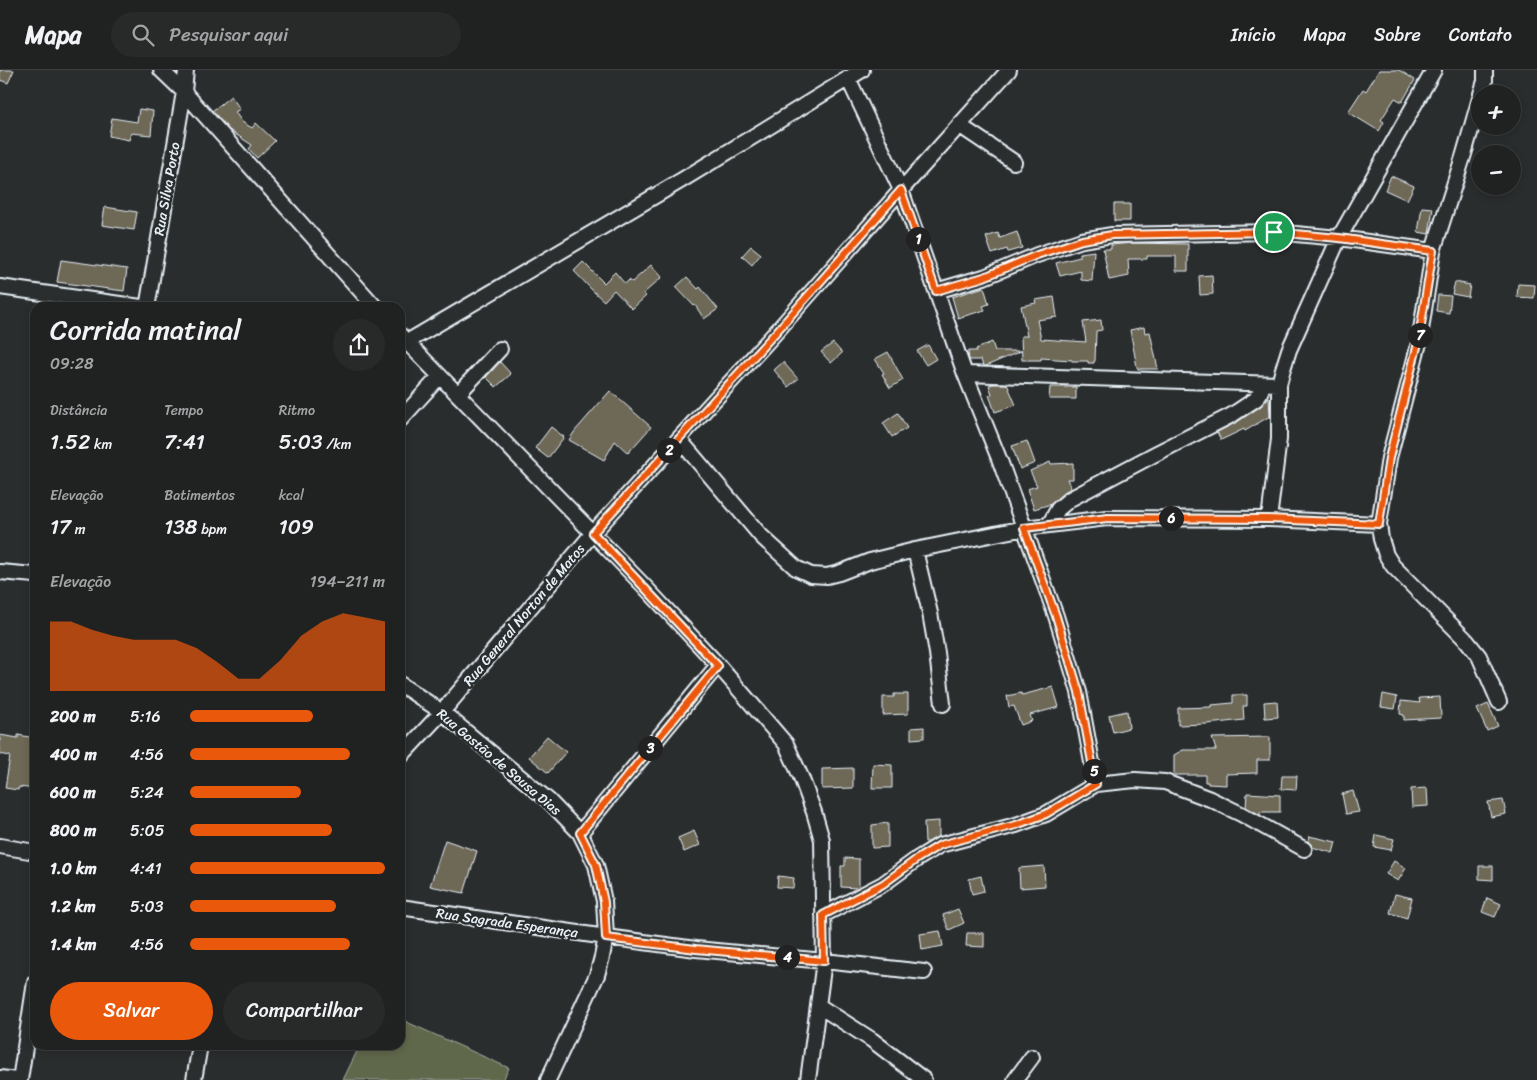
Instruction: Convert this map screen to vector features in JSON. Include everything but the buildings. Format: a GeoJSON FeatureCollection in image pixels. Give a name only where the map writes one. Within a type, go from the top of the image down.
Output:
{"type":"FeatureCollection","features":[{"type":"Feature","properties":{"kind":"street"},"geometry":{"type":"LineString","coordinates":[[162,70],[184,92],[371,302]]}},
{"type":"Feature","properties":{"kind":"street","name":"Rua Silva Porto"},"geometry":{"type":"LineString","coordinates":[[148,302],[184,92],[186,70]]}},
{"type":"Feature","properties":{"kind":"street"},"geometry":{"type":"LineString","coordinates":[[405,338],[690,175],[862,70]]}},
{"type":"Feature","properties":{"kind":"street","name":"Rua General Norton de Matos"},"geometry":{"type":"LineString","coordinates":[[405,752],[442,712],[593,533],[777,331],[1009,70]]}},
{"type":"Feature","properties":{"kind":"street"},"geometry":{"type":"LineString","coordinates":[[1269,519],[1280,439],[1280,384],[1282,370],[1289,350],[1339,238],[1434,70]]}},
{"type":"Feature","properties":{"kind":"street"},"geometry":{"type":"LineString","coordinates":[[1484,85],[1485,70]]}},
{"type":"Feature","properties":{"kind":"street"},"geometry":{"type":"LineString","coordinates":[[848,78],[901,190],[965,374],[1056,616],[1079,692],[1096,784]]}},
{"type":"Feature","properties":{"kind":"street"},"geometry":{"type":"LineString","coordinates":[[959,125],[1014,162]]}},
{"type":"Feature","properties":{"kind":"street"},"geometry":{"type":"LineString","coordinates":[[1471,130],[1433,251],[1418,343],[1389,458],[1379,524],[1386,555],[1393,566],[1479,656],[1500,702]]}},
{"type":"Feature","properties":{"kind":"street"},"geometry":{"type":"LineString","coordinates":[[936,291],[984,277],[1037,255],[1082,240],[1112,235],[1274,232],[1339,238],[1433,251]]}},
{"type":"Feature","properties":{"kind":"street"},"geometry":{"type":"LineString","coordinates":[[0,287],[110,302]]}},
{"type":"Feature","properties":{"kind":"street"},"geometry":{"type":"LineString","coordinates":[[405,343],[458,394],[593,533],[718,666],[786,744],[801,777],[822,840],[824,961],[808,1080]]}},
{"type":"Feature","properties":{"kind":"street"},"geometry":{"type":"LineString","coordinates":[[458,394],[500,349]]}},
{"type":"Feature","properties":{"kind":"street"},"geometry":{"type":"LineString","coordinates":[[965,374],[1280,384]]}},
{"type":"Feature","properties":{"kind":"street"},"geometry":{"type":"LineString","coordinates":[[405,414],[440,376]]}},
{"type":"Feature","properties":{"kind":"street"},"geometry":{"type":"LineString","coordinates":[[1049,525],[1058,509],[1070,499],[1232,415],[1256,399],[1263,384]]}},
{"type":"Feature","properties":{"kind":"street"},"geometry":{"type":"LineString","coordinates":[[679,439],[761,536],[796,568],[811,575],[828,576],[870,561],[1024,528],[1108,518],[1269,519],[1379,524]]}},
{"type":"Feature","properties":{"kind":"street"},"geometry":{"type":"LineString","coordinates":[[915,550],[930,613],[943,704]]}},
{"type":"Feature","properties":{"kind":"street"},"geometry":{"type":"LineString","coordinates":[[0,572],[30,575]]}},
{"type":"Feature","properties":{"kind":"street"},"geometry":{"type":"LineString","coordinates":[[580,833],[718,666]]}},
{"type":"Feature","properties":{"kind":"street","name":"Rua Gastão de Sousa Dias"},"geometry":{"type":"LineString","coordinates":[[405,687],[442,712],[549,801],[580,833],[596,865],[604,902],[606,938],[602,958],[597,975],[548,1080]]}},
{"type":"Feature","properties":{"kind":"street"},"geometry":{"type":"LineString","coordinates":[[823,915],[883,884],[940,845],[1016,825],[1046,814],[1096,784],[1134,780],[1165,782],[1210,799],[1304,849]]}},
{"type":"Feature","properties":{"kind":"street"},"geometry":{"type":"LineString","coordinates":[[0,846],[30,851]]}},
{"type":"Feature","properties":{"kind":"street","name":"Rua Sagrada Esperança"},"geometry":{"type":"LineString","coordinates":[[405,908],[606,938],[924,972]]}},
{"type":"Feature","properties":{"kind":"street"},"geometry":{"type":"LineString","coordinates":[[819,1006],[872,1040],[924,1080]]}},
{"type":"Feature","properties":{"kind":"street"},"geometry":{"type":"LineString","coordinates":[[20,1080],[30,1015]]}},
{"type":"Feature","properties":{"kind":"street"},"geometry":{"type":"LineString","coordinates":[[194,1080],[199,1050]]}},
{"type":"Feature","properties":{"kind":"street"},"geometry":{"type":"LineString","coordinates":[[1015,1080],[1032,1057]]}},
{"type":"Feature","properties":{"kind":"street"},"geometry":{"type":"LineString","coordinates":[[0,1078],[16,1080]]}},
{"type":"Feature","properties":{"kind":"green space"},"geometry":{"type":"Polygon","coordinates":[[[405,1021],[509,1068],[503,1080],[343,1080],[358,1050],[405,1050],[405,1021]]]}},
{"type":"Feature","properties":{"kind":"route"},"geometry":{"type":"LineString","coordinates":[[901,190],[936,291],[984,277],[1037,255],[1082,240],[1112,235],[1274,232],[1339,238],[1433,251],[1418,343],[1389,458],[1379,524],[1269,519],[1108,518],[1024,528],[1056,616],[1079,692],[1096,784],[1046,814],[1016,825],[940,845],[883,884],[823,915],[824,961],[606,938],[604,902],[596,865],[580,833],[718,666],[593,533],[777,331],[901,190]]}}]}
